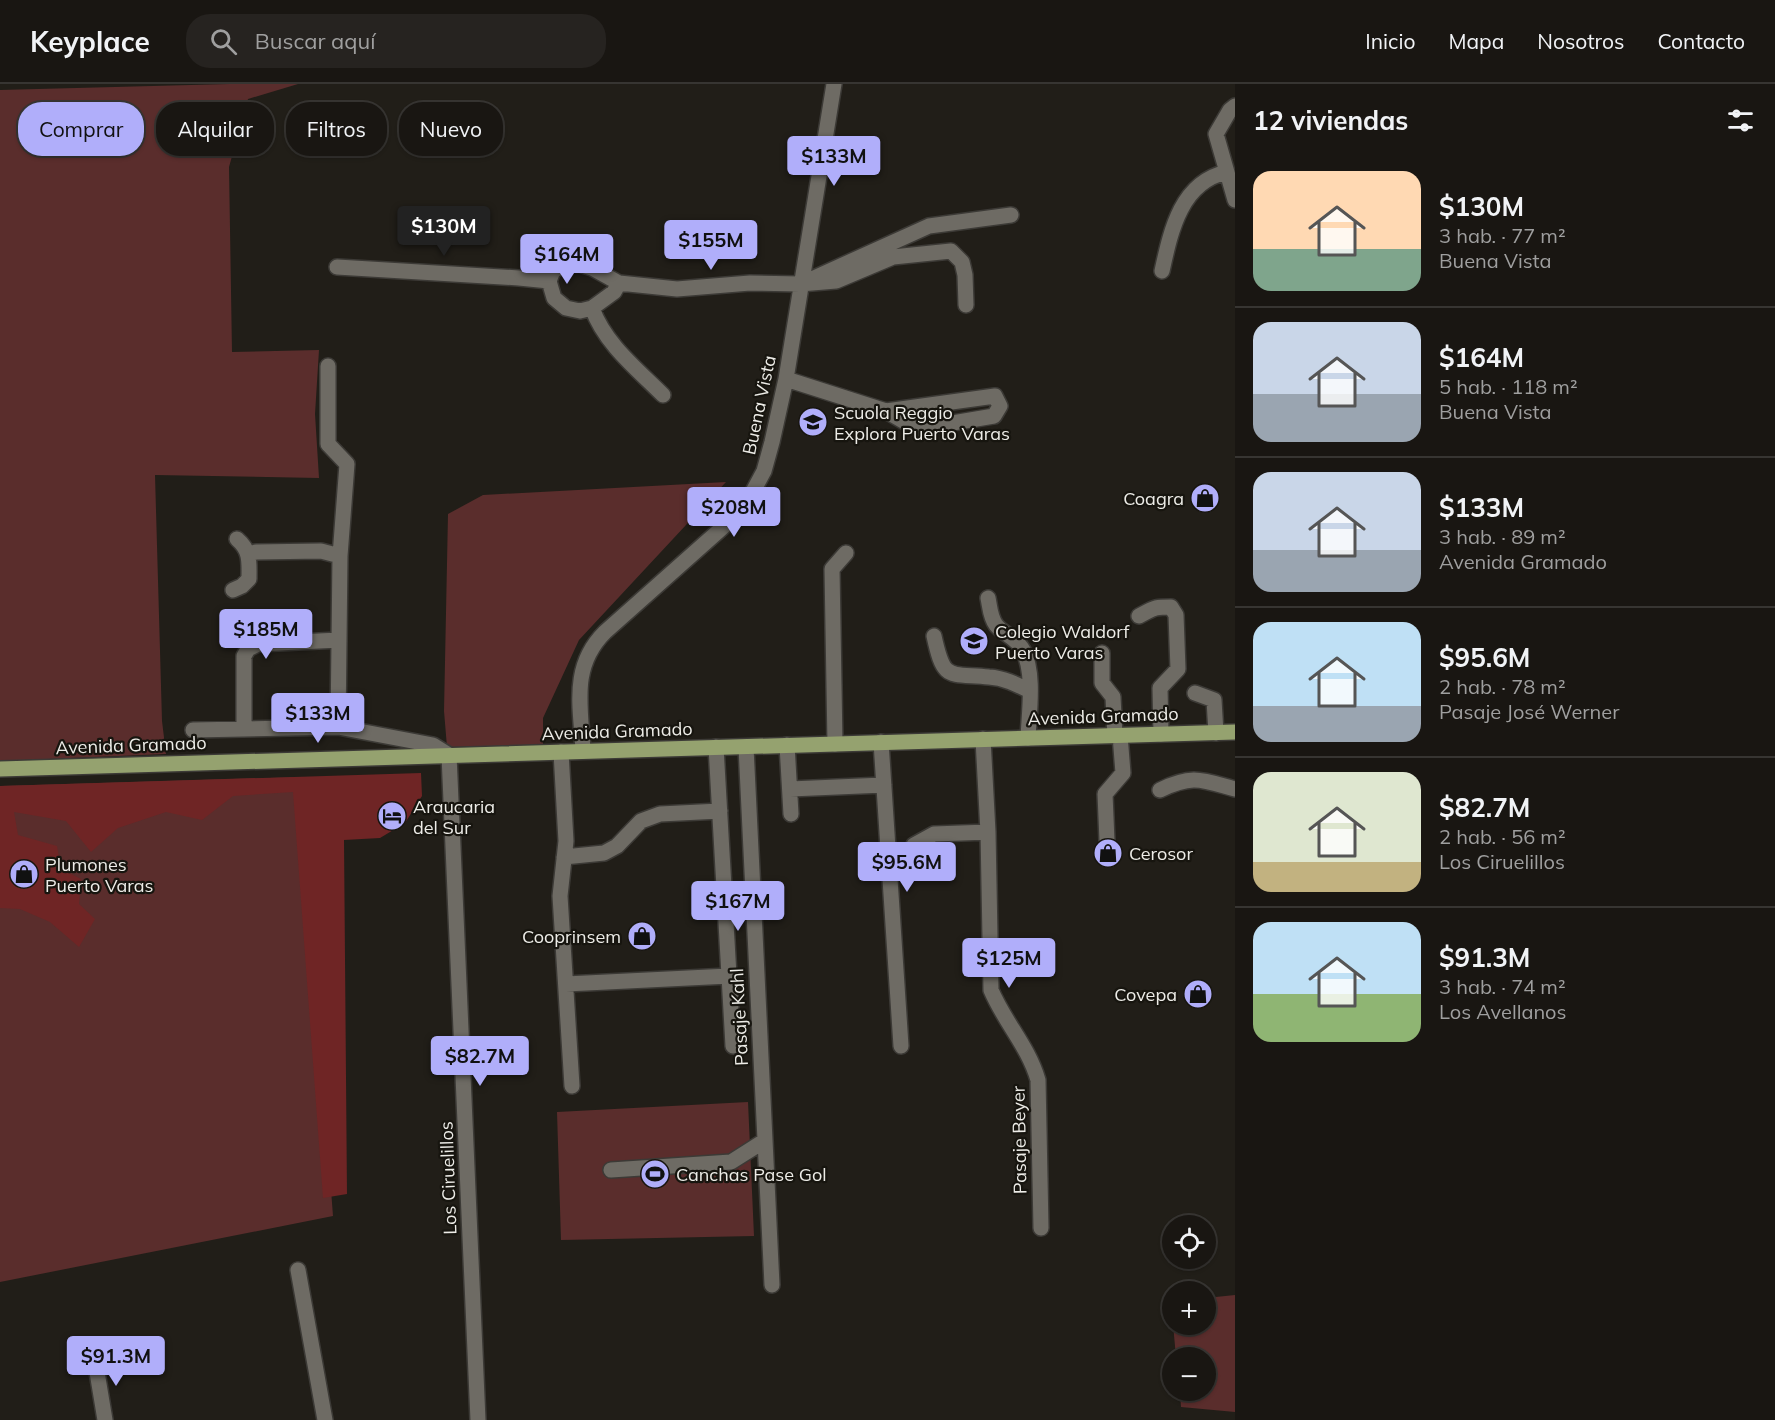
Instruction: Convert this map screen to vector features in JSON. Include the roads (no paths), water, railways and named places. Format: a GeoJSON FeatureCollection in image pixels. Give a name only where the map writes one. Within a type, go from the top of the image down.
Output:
{"type":"FeatureCollection","features":[{"type":"Feature","properties":{"kind":"main road","name":"Avenida Gramado"},"geometry":{"type":"LineString","coordinates":[[0,769],[1235,732]]}},
{"type":"Feature","properties":{"kind":"street","name":"Buena Vista"},"geometry":{"type":"LineString","coordinates":[[583,751],[580,683],[582,671],[591,650],[605,632],[731,520],[750,497],[769,457],[786,379],[834,84]]}},
{"type":"Feature","properties":{"kind":"street"},"geometry":{"type":"LineString","coordinates":[[1235,106],[1230,110],[1216,134],[1235,200]]}},
{"type":"Feature","properties":{"kind":"street"},"geometry":{"type":"LineString","coordinates":[[1162,271],[1173,228],[1183,202],[1203,181],[1227,172]]}},
{"type":"Feature","properties":{"kind":"street"},"geometry":{"type":"LineString","coordinates":[[800,284],[929,226],[1011,214]]}},
{"type":"Feature","properties":{"kind":"street"},"geometry":{"type":"LineString","coordinates":[[618,283],[614,292],[592,308],[580,310],[566,308],[554,298],[549,281],[553,271],[563,265],[579,264],[592,268],[618,283],[677,290],[750,283],[800,284],[837,280],[893,257],[951,251],[962,262],[966,305]]}},
{"type":"Feature","properties":{"kind":"street"},"geometry":{"type":"LineString","coordinates":[[337,267],[549,281]]}},
{"type":"Feature","properties":{"kind":"street"},"geometry":{"type":"LineString","coordinates":[[592,308],[598,325],[617,349],[663,395]]}},
{"type":"Feature","properties":{"kind":"street"},"geometry":{"type":"LineString","coordinates":[[328,366],[328,444],[347,464],[340,556],[338,727]]}},
{"type":"Feature","properties":{"kind":"street"},"geometry":{"type":"LineString","coordinates":[[786,379],[886,411],[917,429],[994,416],[1000,406],[995,396],[886,411]]}},
{"type":"Feature","properties":{"kind":"street"},"geometry":{"type":"LineString","coordinates":[[233,590],[242,586],[249,579],[249,554],[245,546],[237,539]]}},
{"type":"Feature","properties":{"kind":"street"},"geometry":{"type":"LineString","coordinates":[[249,554],[321,551],[340,556]]}},
{"type":"Feature","properties":{"kind":"street"},"geometry":{"type":"LineString","coordinates":[[835,744],[832,569],[846,553]]}},
{"type":"Feature","properties":{"kind":"street"},"geometry":{"type":"LineString","coordinates":[[988,598],[991,617],[997,626],[1022,648],[1027,662],[1030,691],[1028,738]]}},
{"type":"Feature","properties":{"kind":"street"},"geometry":{"type":"LineString","coordinates":[[1139,616],[1152,608],[1162,607],[1172,608],[1176,615],[1178,669],[1160,688],[1161,734]]}},
{"type":"Feature","properties":{"kind":"street"},"geometry":{"type":"LineString","coordinates":[[933,636],[939,662],[947,671],[959,676],[990,677],[1008,681],[1030,691]]}},
{"type":"Feature","properties":{"kind":"street"},"geometry":{"type":"LineString","coordinates":[[244,729],[244,656],[248,649],[258,644],[339,640]]}},
{"type":"Feature","properties":{"kind":"street"},"geometry":{"type":"LineString","coordinates":[[1102,652],[1102,683],[1113,697],[1123,773],[1105,794],[1107,841]]}},
{"type":"Feature","properties":{"kind":"street"},"geometry":{"type":"LineString","coordinates":[[1195,693],[1214,699],[1216,733]]}},
{"type":"Feature","properties":{"kind":"street"},"geometry":{"type":"LineString","coordinates":[[193,730],[338,727],[433,745],[449,755]]}},
{"type":"Feature","properties":{"kind":"street","name":"Pasaje Beyer"},"geometry":{"type":"LineString","coordinates":[[983,740],[988,831],[991,990],[999,1009],[1032,1059],[1038,1080],[1041,1228]]}},
{"type":"Feature","properties":{"kind":"street"},"geometry":{"type":"LineString","coordinates":[[881,742],[901,1046]]}},
{"type":"Feature","properties":{"kind":"street"},"geometry":{"type":"LineString","coordinates":[[787,745],[791,814]]}},
{"type":"Feature","properties":{"kind":"street"},"geometry":{"type":"LineString","coordinates":[[716,747],[733,1046]]}},
{"type":"Feature","properties":{"kind":"street","name":"Pasaje Kahl"},"geometry":{"type":"LineString","coordinates":[[746,747],[772,1285]]}},
{"type":"Feature","properties":{"kind":"street"},"geometry":{"type":"LineString","coordinates":[[561,752],[566,841],[560,896],[572,1086]]}},
{"type":"Feature","properties":{"kind":"street","name":"Los Ciruelillos"},"geometry":{"type":"LineString","coordinates":[[449,755],[478,1420]]}},
{"type":"Feature","properties":{"kind":"street"},"geometry":{"type":"LineString","coordinates":[[1160,790],[1174,783],[1196,779],[1235,789]]}},
{"type":"Feature","properties":{"kind":"street"},"geometry":{"type":"LineString","coordinates":[[790,789],[884,785]]}},
{"type":"Feature","properties":{"kind":"street"},"geometry":{"type":"LineString","coordinates":[[564,857],[604,853],[617,846],[641,821],[660,814],[720,811]]}},
{"type":"Feature","properties":{"kind":"street"},"geometry":{"type":"LineString","coordinates":[[914,862],[914,845],[934,834],[988,831]]}},
{"type":"Feature","properties":{"kind":"street"},"geometry":{"type":"LineString","coordinates":[[566,984],[729,976]]}},
{"type":"Feature","properties":{"kind":"street"},"geometry":{"type":"LineString","coordinates":[[611,1170],[731,1162],[764,1141]]}},
{"type":"Feature","properties":{"kind":"street"},"geometry":{"type":"LineString","coordinates":[[298,1270],[325,1420]]}},
{"type":"Feature","properties":{"kind":"street"},"geometry":{"type":"LineString","coordinates":[[95,1360],[105,1420]]}},
{"type":"Feature","properties":{"kind":"place","name":"Scuola Reggio Explora Puerto Varas"},"geometry":{"type":"Point","coordinates":[813,422]}},
{"type":"Feature","properties":{"kind":"place","name":"Coagra"},"geometry":{"type":"Point","coordinates":[1205,498]}},
{"type":"Feature","properties":{"kind":"place","name":"Colegio Waldorf Puerto Varas"},"geometry":{"type":"Point","coordinates":[974,641]}},
{"type":"Feature","properties":{"kind":"place","name":"Araucaria del Sur"},"geometry":{"type":"Point","coordinates":[392,816]}},
{"type":"Feature","properties":{"kind":"place","name":"Cerosor"},"geometry":{"type":"Point","coordinates":[1108,853]}},
{"type":"Feature","properties":{"kind":"place","name":"Plumones Puerto Varas"},"geometry":{"type":"Point","coordinates":[24,874]}},
{"type":"Feature","properties":{"kind":"place","name":"Cooprinsem"},"geometry":{"type":"Point","coordinates":[642,936]}},
{"type":"Feature","properties":{"kind":"place","name":"Covepa"},"geometry":{"type":"Point","coordinates":[1198,994]}},
{"type":"Feature","properties":{"kind":"place","name":"Canchas Pase Gol"},"geometry":{"type":"Point","coordinates":[655,1174]}}]}
